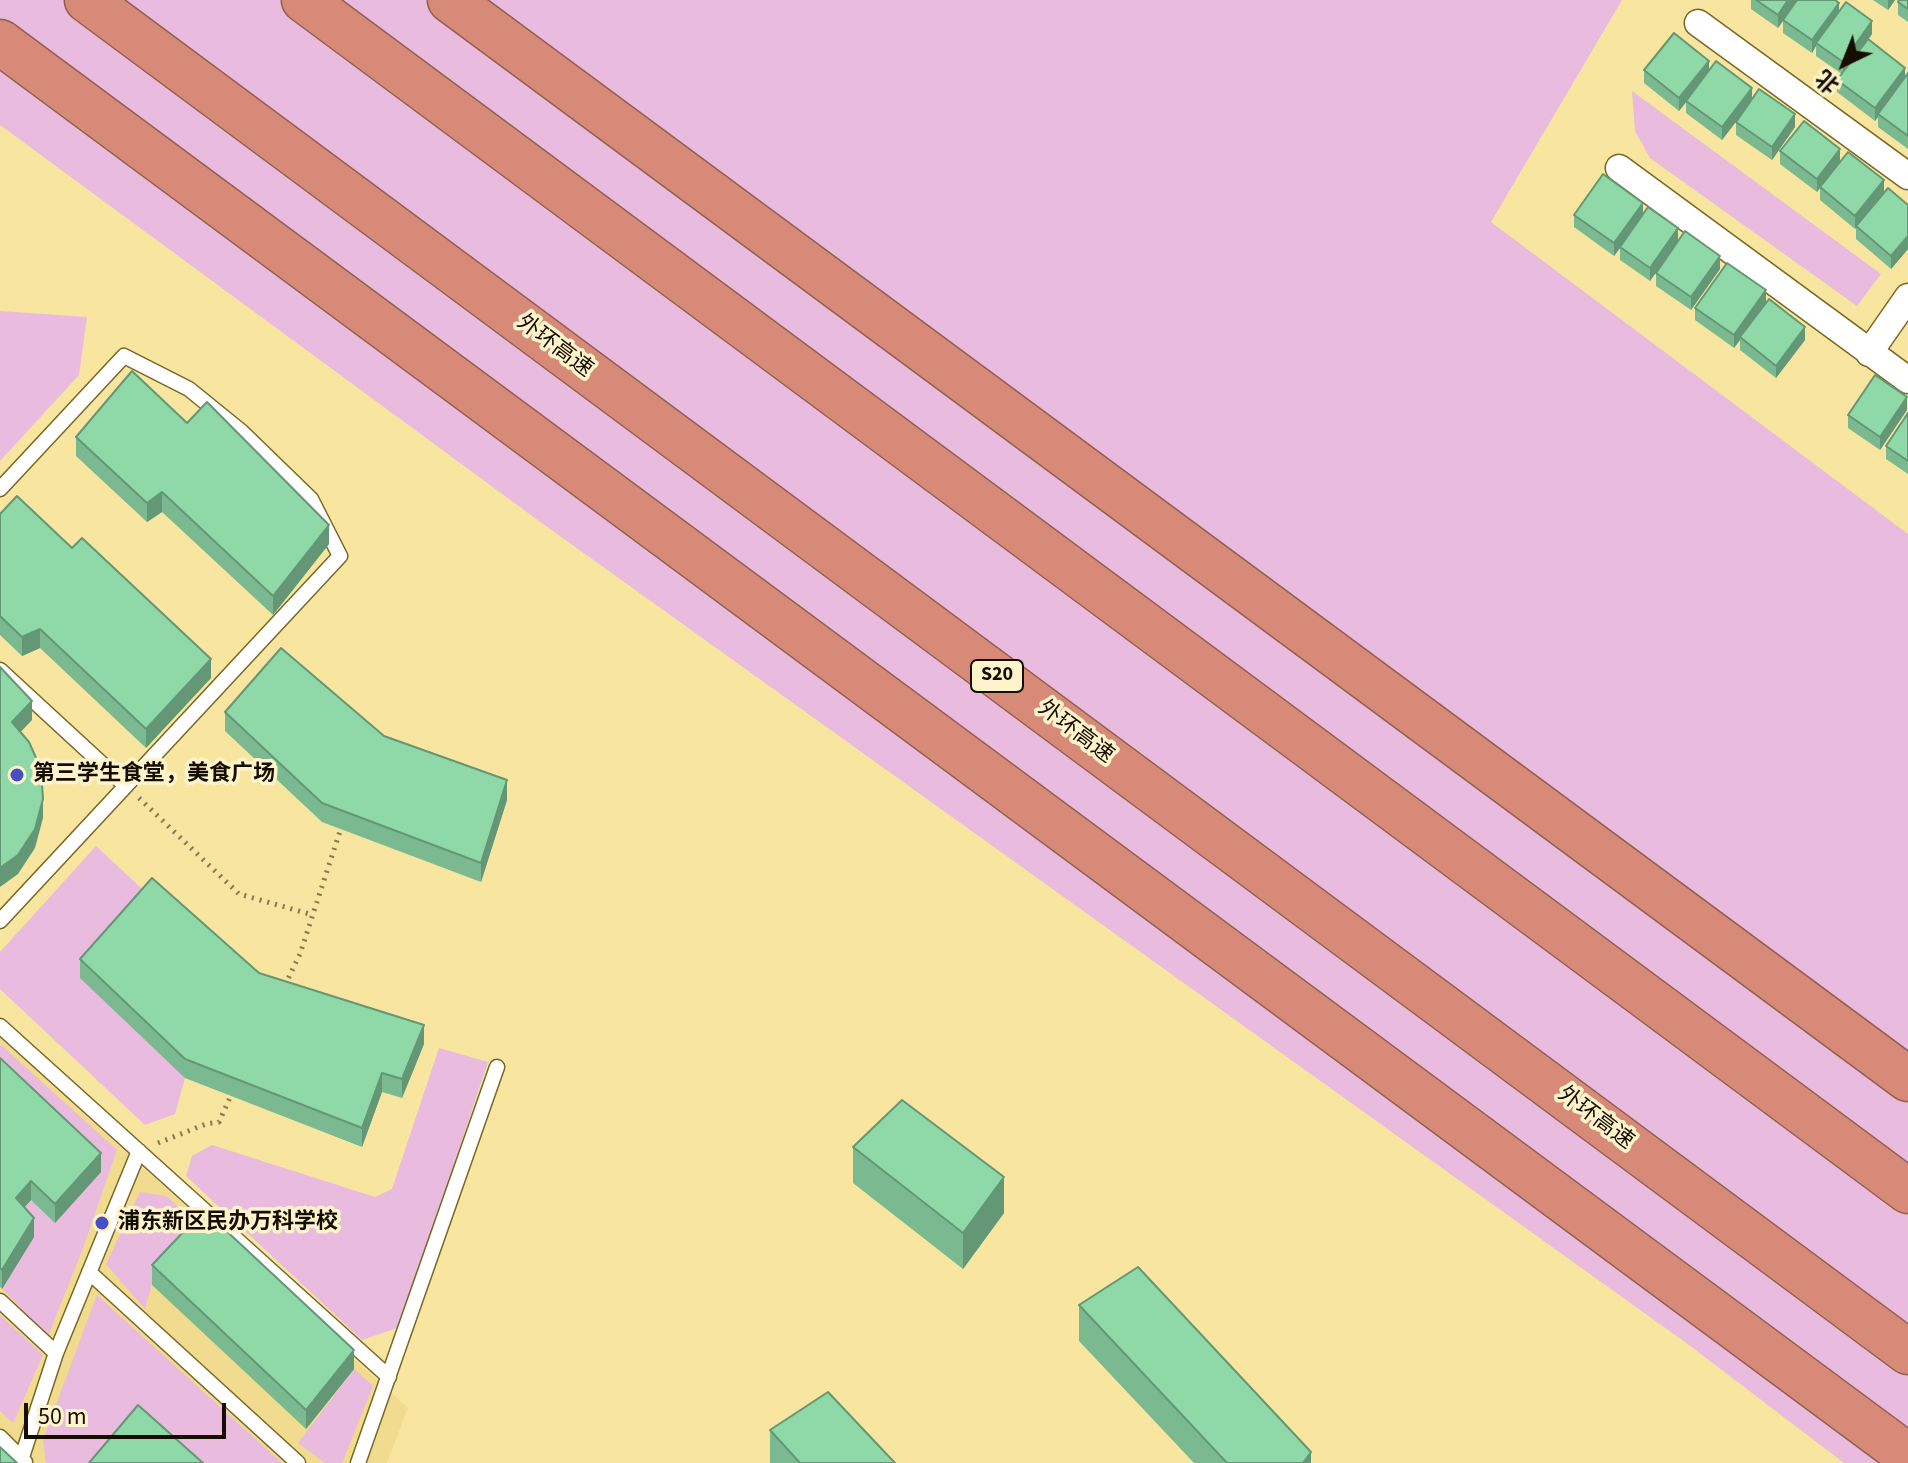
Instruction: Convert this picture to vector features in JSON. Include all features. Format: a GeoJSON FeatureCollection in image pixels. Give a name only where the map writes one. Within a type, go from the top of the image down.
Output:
{"type":"FeatureCollection","features":[{"type":"Feature","properties":{"kind":"highway","name":"外环高速"},"geometry":{"type":"LineString","coordinates":[[87,0],[1908,1352]]}},
{"type":"Feature","properties":{"kind":"highway"},"geometry":{"type":"LineString","coordinates":[[304,0],[1908,1191]]}},
{"type":"Feature","properties":{"kind":"highway"},"geometry":{"type":"LineString","coordinates":[[450,0],[1908,1079]]}},
{"type":"Feature","properties":{"kind":"highway"},"geometry":{"type":"LineString","coordinates":[[0,42],[1908,1456]]}},
{"type":"Feature","properties":{"kind":"street"},"geometry":{"type":"LineString","coordinates":[[1698,23],[1908,176]]}},
{"type":"Feature","properties":{"kind":"street"},"geometry":{"type":"LineString","coordinates":[[1619,168],[1908,380]]}},
{"type":"Feature","properties":{"kind":"street"},"geometry":{"type":"LineString","coordinates":[[1869,353],[1908,297]]}},
{"type":"Feature","properties":{"kind":"lane"},"geometry":{"type":"LineString","coordinates":[[0,489],[124,356],[189,389],[242,432],[311,499],[340,556],[0,921]]}},
{"type":"Feature","properties":{"kind":"lane"},"geometry":{"type":"LineString","coordinates":[[0,670],[126,786]]}},
{"type":"Feature","properties":{"kind":"lane"},"geometry":{"type":"LineString","coordinates":[[0,1026],[389,1377]]}},
{"type":"Feature","properties":{"kind":"lane"},"geometry":{"type":"LineString","coordinates":[[358,1463],[497,1067]]}},
{"type":"Feature","properties":{"kind":"lane"},"geometry":{"type":"LineString","coordinates":[[0,1437],[24,1460],[56,1353],[139,1151]]}},
{"type":"Feature","properties":{"kind":"lane"},"geometry":{"type":"LineString","coordinates":[[89,1272],[298,1463]]}},
{"type":"Feature","properties":{"kind":"lane"},"geometry":{"type":"LineString","coordinates":[[0,1301],[56,1353]]}},
{"type":"Feature","properties":{"kind":"path"},"geometry":{"type":"LineString","coordinates":[[126,786],[239,894],[313,915]]}},
{"type":"Feature","properties":{"kind":"path"},"geometry":{"type":"LineString","coordinates":[[279,996],[300,954],[345,817]]}},
{"type":"Feature","properties":{"kind":"path"},"geometry":{"type":"LineString","coordinates":[[139,1151],[206,1124],[219,1122],[239,1080]]}},
{"type":"Feature","properties":{"kind":"shaded area"},"geometry":{"type":"Polygon","coordinates":[[[0,0],[1622,0],[1491,222],[1908,534],[1908,1463],[1844,1463],[1689,1345],[539,521],[0,125],[0,0]]]}},
{"type":"Feature","properties":{"kind":"shaded area"},"geometry":{"type":"Polygon","coordinates":[[[1632,91],[1881,274],[1857,306],[1650,158],[1635,131],[1632,91]]]}},
{"type":"Feature","properties":{"kind":"shaded area"},"geometry":{"type":"Polygon","coordinates":[[[0,311],[87,317],[79,375],[0,461],[0,311]]]}},
{"type":"Feature","properties":{"kind":"shaded area"},"geometry":{"type":"Polygon","coordinates":[[[96,846],[152,898],[185,1078],[175,1114],[145,1125],[0,989],[0,952],[96,846]]]}},
{"type":"Feature","properties":{"kind":"shaded area","name":"浦东新区民办万科学校"},"geometry":{"type":"Polygon","coordinates":[[[0,1038],[408,1408],[387,1463],[0,1463],[0,1038]]]}},
{"type":"Feature","properties":{"kind":"shaded area"},"geometry":{"type":"Polygon","coordinates":[[[0,1044],[117,1150],[48,1336],[2,1289],[16,1217],[31,1200],[56,1223],[0,1077],[0,1044]]]}},
{"type":"Feature","properties":{"kind":"shaded area"},"geometry":{"type":"Polygon","coordinates":[[[439,1048],[488,1062],[400,1327],[362,1340],[186,1176],[192,1156],[212,1145],[375,1197],[392,1189],[439,1048]]]}},
{"type":"Feature","properties":{"kind":"shaded area"},"geometry":{"type":"Polygon","coordinates":[[[140,1192],[166,1196],[204,1229],[152,1284],[145,1309],[106,1264],[140,1192]]]}},
{"type":"Feature","properties":{"kind":"shaded area"},"geometry":{"type":"Polygon","coordinates":[[[97,1295],[282,1463],[46,1463],[43,1440],[97,1295]]]}},
{"type":"Feature","properties":{"kind":"shaded area"},"geometry":{"type":"Polygon","coordinates":[[[0,1315],[43,1355],[13,1423],[0,1411],[0,1315]]]}},
{"type":"Feature","properties":{"kind":"shaded area"},"geometry":{"type":"Polygon","coordinates":[[[354,1369],[373,1386],[342,1463],[325,1463],[298,1443],[354,1369]]]}},
{"type":"Feature","properties":{"kind":"building"},"geometry":{"type":"Polygon","coordinates":[[[1756,0],[1788,0],[1778,15],[1756,0]]]}},
{"type":"Feature","properties":{"kind":"building"},"geometry":{"type":"Polygon","coordinates":[[[1797,0],[1835,0],[1839,3],[1812,40],[1783,20],[1797,0]]]}},
{"type":"Feature","properties":{"kind":"building"},"geometry":{"type":"Polygon","coordinates":[[[1908,0],[1908,9],[1898,2],[1908,0]]]}},
{"type":"Feature","properties":{"kind":"building"},"geometry":{"type":"Polygon","coordinates":[[[1846,2],[1872,21],[1843,62],[1816,43],[1846,2]]]}},
{"type":"Feature","properties":{"kind":"building"},"geometry":{"type":"Polygon","coordinates":[[[1674,33],[1709,61],[1679,98],[1644,70],[1674,33]]]}},
{"type":"Feature","properties":{"kind":"building"},"geometry":{"type":"Polygon","coordinates":[[[1868,39],[1905,68],[1875,108],[1837,80],[1868,39]]]}},
{"type":"Feature","properties":{"kind":"building"},"geometry":{"type":"Polygon","coordinates":[[[1716,61],[1752,88],[1722,127],[1686,101],[1716,61]]]}},
{"type":"Feature","properties":{"kind":"building"},"geometry":{"type":"Polygon","coordinates":[[[1908,73],[1908,136],[1878,114],[1908,73]]]}},
{"type":"Feature","properties":{"kind":"building"},"geometry":{"type":"Polygon","coordinates":[[[1759,89],[1795,114],[1772,147],[1736,122],[1759,89]]]}},
{"type":"Feature","properties":{"kind":"building"},"geometry":{"type":"Polygon","coordinates":[[[1804,121],[1840,149],[1817,179],[1780,151],[1804,121]]]}},
{"type":"Feature","properties":{"kind":"building"},"geometry":{"type":"Polygon","coordinates":[[[1848,152],[1884,180],[1855,216],[1820,187],[1848,152]]]}},
{"type":"Feature","properties":{"kind":"building"},"geometry":{"type":"Polygon","coordinates":[[[1603,174],[1643,203],[1614,243],[1574,215],[1603,174]]]}},
{"type":"Feature","properties":{"kind":"building"},"geometry":{"type":"Polygon","coordinates":[[[1888,188],[1908,205],[1908,236],[1891,256],[1856,226],[1888,188]]]}},
{"type":"Feature","properties":{"kind":"building"},"geometry":{"type":"Polygon","coordinates":[[[1648,207],[1678,228],[1650,268],[1620,247],[1648,207]]]}},
{"type":"Feature","properties":{"kind":"building"},"geometry":{"type":"Polygon","coordinates":[[[1685,231],[1720,256],[1691,297],[1656,273],[1685,231]]]}},
{"type":"Feature","properties":{"kind":"building"},"geometry":{"type":"Polygon","coordinates":[[[1727,263],[1766,290],[1734,335],[1695,308],[1727,263]]]}},
{"type":"Feature","properties":{"kind":"building"},"geometry":{"type":"Polygon","coordinates":[[[1769,299],[1805,327],[1776,366],[1740,337],[1769,299]]]}},
{"type":"Feature","properties":{"kind":"building"},"geometry":{"type":"Polygon","coordinates":[[[132,371],[187,423],[207,402],[329,525],[273,596],[162,492],[147,503],[76,437],[132,371]]]}},
{"type":"Feature","properties":{"kind":"building"},"geometry":{"type":"Polygon","coordinates":[[[1875,375],[1907,397],[1880,437],[1848,415],[1875,375]]]}},
{"type":"Feature","properties":{"kind":"building"},"geometry":{"type":"Polygon","coordinates":[[[1908,413],[1908,461],[1886,446],[1908,413]]]}},
{"type":"Feature","properties":{"kind":"building"},"geometry":{"type":"Polygon","coordinates":[[[17,496],[72,548],[82,538],[211,659],[146,729],[40,629],[22,637],[0,616],[0,514],[17,496]]]}},
{"type":"Feature","properties":{"kind":"building"},"geometry":{"type":"Polygon","coordinates":[[[281,648],[384,736],[507,780],[481,863],[322,803],[225,712],[281,648]]]}},
{"type":"Feature","properties":{"kind":"building","name":"第三学生食堂，美食广场"},"geometry":{"type":"Polygon","coordinates":[[[0,667],[32,701],[12,722],[29,742],[41,769],[43,799],[35,829],[18,855],[0,868],[0,667]]]}},
{"type":"Feature","properties":{"kind":"building"},"geometry":{"type":"Polygon","coordinates":[[[152,878],[259,973],[424,1025],[402,1079],[382,1073],[362,1128],[185,1059],[80,959],[152,878]]]}},
{"type":"Feature","properties":{"kind":"building"},"geometry":{"type":"Polygon","coordinates":[[[0,1058],[101,1153],[55,1204],[31,1181],[16,1198],[34,1218],[2,1270],[0,1268],[0,1058]]]}},
{"type":"Feature","properties":{"kind":"building"},"geometry":{"type":"Polygon","coordinates":[[[902,1100],[1004,1177],[963,1233],[853,1147],[902,1100]]]}},
{"type":"Feature","properties":{"kind":"building"},"geometry":{"type":"Polygon","coordinates":[[[204,1210],[354,1350],[306,1410],[152,1265],[204,1210]]]}},
{"type":"Feature","properties":{"kind":"building"},"geometry":{"type":"Polygon","coordinates":[[[1138,1267],[1311,1452],[1303,1463],[1227,1463],[1079,1305],[1138,1267]]]}},
{"type":"Feature","properties":{"kind":"building"},"geometry":{"type":"Polygon","coordinates":[[[828,1392],[895,1463],[800,1463],[770,1430],[828,1392]]]}},
{"type":"Feature","properties":{"kind":"building"},"geometry":{"type":"Polygon","coordinates":[[[138,1405],[203,1463],[89,1463],[138,1405]]]}},
{"type":"Feature","properties":{"kind":"building"},"geometry":{"type":"Polygon","coordinates":[[[0,1447],[17,1463],[0,1463],[0,1447]]]}},
{"type":"Feature","properties":{"kind":"place","name":"第三学生食堂，美食广场"},"geometry":{"type":"Point","coordinates":[17,775]}},
{"type":"Feature","properties":{"kind":"place","name":"浦东新区民办万科学校"},"geometry":{"type":"Point","coordinates":[102,1223]}}]}
